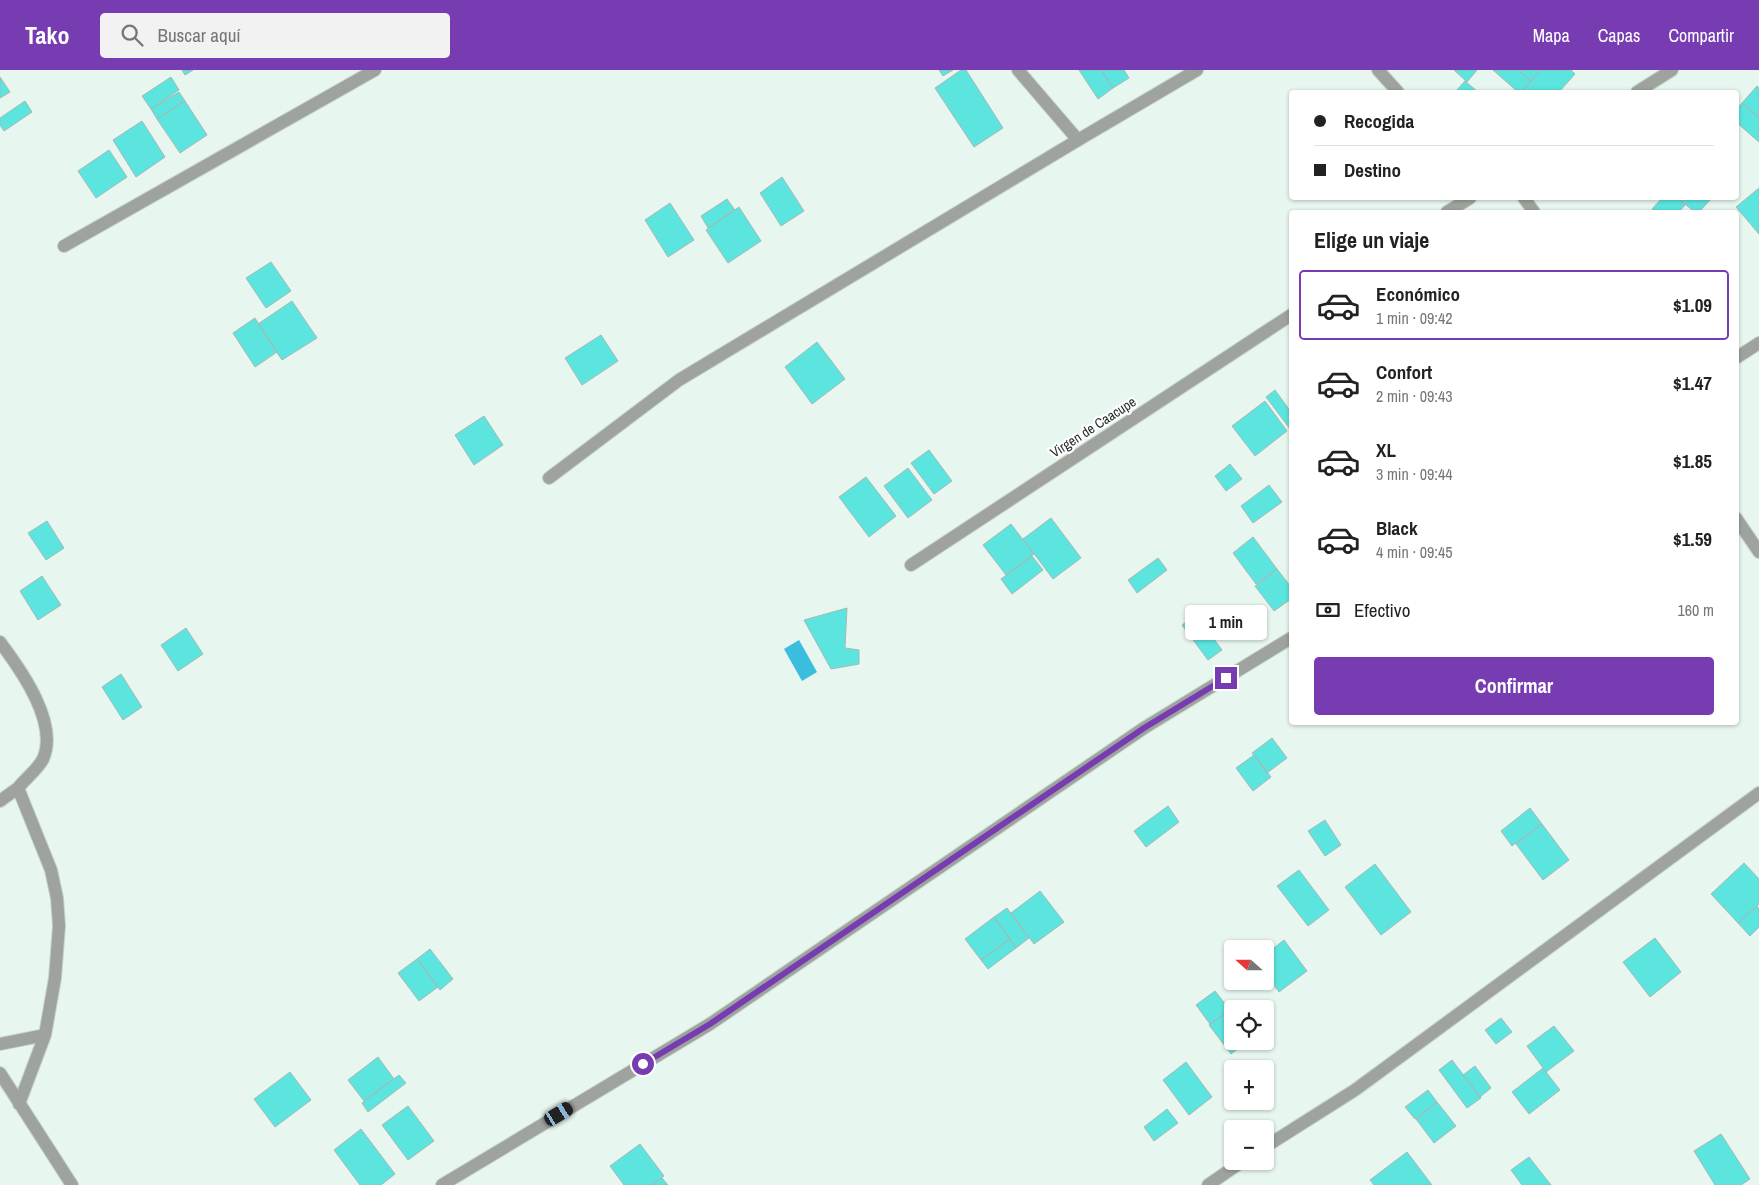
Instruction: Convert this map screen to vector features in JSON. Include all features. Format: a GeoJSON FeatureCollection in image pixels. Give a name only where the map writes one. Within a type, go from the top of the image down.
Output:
{"type":"FeatureCollection","features":[{"type":"Feature","properties":{"kind":"street"},"geometry":{"type":"LineString","coordinates":[[64,246],[375,70]]}},
{"type":"Feature","properties":{"kind":"street"},"geometry":{"type":"LineString","coordinates":[[1018,70],[1078,140]]}},
{"type":"Feature","properties":{"kind":"street"},"geometry":{"type":"LineString","coordinates":[[549,478],[679,380],[1197,70]]}},
{"type":"Feature","properties":{"kind":"street"},"geometry":{"type":"LineString","coordinates":[[1378,70],[1396,90]]}},
{"type":"Feature","properties":{"kind":"street"},"geometry":{"type":"LineString","coordinates":[[1640,90],[1672,70]]}},
{"type":"Feature","properties":{"kind":"street"},"geometry":{"type":"LineString","coordinates":[[1450,210],[1467,200]]}},
{"type":"Feature","properties":{"kind":"street","name":"Virgen de Caacupe"},"geometry":{"type":"LineString","coordinates":[[911,565],[1289,316]]}},
{"type":"Feature","properties":{"kind":"street"},"geometry":{"type":"LineString","coordinates":[[1739,356],[1759,343]]}},
{"type":"Feature","properties":{"kind":"street"},"geometry":{"type":"LineString","coordinates":[[1739,522],[1759,552]]}},
{"type":"Feature","properties":{"kind":"street"},"geometry":{"type":"LineString","coordinates":[[442,1185],[710,1024],[1144,728],[1289,639]]}},
{"type":"Feature","properties":{"kind":"street"},"geometry":{"type":"LineString","coordinates":[[0,642],[27,682],[42,715],[47,746],[42,760],[18,788],[0,802]]}},
{"type":"Feature","properties":{"kind":"street"},"geometry":{"type":"LineString","coordinates":[[18,788],[51,870],[58,926],[55,978],[44,1034],[19,1104]]}},
{"type":"Feature","properties":{"kind":"street"},"geometry":{"type":"LineString","coordinates":[[1274,1141],[1355,1090],[1759,792]]}},
{"type":"Feature","properties":{"kind":"street"},"geometry":{"type":"LineString","coordinates":[[0,1044],[44,1034]]}},
{"type":"Feature","properties":{"kind":"street"},"geometry":{"type":"LineString","coordinates":[[0,1073],[72,1185]]}},
{"type":"Feature","properties":{"kind":"street"},"geometry":{"type":"LineString","coordinates":[[1208,1185],[1230,1170]]}},
{"type":"Feature","properties":{"kind":"water"},"geometry":{"type":"Polygon","coordinates":[[[799,640],[817,672],[802,681],[784,649],[799,640]]]}},
{"type":"Feature","properties":{"kind":"building"},"geometry":{"type":"Polygon","coordinates":[[[182,70],[193,70],[185,75],[182,70]]]}},
{"type":"Feature","properties":{"kind":"building"},"geometry":{"type":"Polygon","coordinates":[[[939,70],[953,70],[943,76],[939,70]]]}},
{"type":"Feature","properties":{"kind":"building"},"geometry":{"type":"Polygon","coordinates":[[[961,70],[966,70],[1003,128],[974,147],[935,88],[961,70]]]}},
{"type":"Feature","properties":{"kind":"building"},"geometry":{"type":"Polygon","coordinates":[[[1079,70],[1101,70],[1113,88],[1098,99],[1079,70]]]}},
{"type":"Feature","properties":{"kind":"building"},"geometry":{"type":"Polygon","coordinates":[[[1101,70],[1124,70],[1129,78],[1113,88],[1101,70]]]}},
{"type":"Feature","properties":{"kind":"building"},"geometry":{"type":"Polygon","coordinates":[[[1454,70],[1477,70],[1467,82],[1454,70]]]}},
{"type":"Feature","properties":{"kind":"building"},"geometry":{"type":"Polygon","coordinates":[[[1493,70],[1518,70],[1531,81],[1523,90],[1516,90],[1493,70]]]}},
{"type":"Feature","properties":{"kind":"building"},"geometry":{"type":"Polygon","coordinates":[[[1518,70],[1541,70],[1531,81],[1518,70]]]}},
{"type":"Feature","properties":{"kind":"building"},"geometry":{"type":"Polygon","coordinates":[[[1541,70],[1571,70],[1575,74],[1561,90],[1523,90],[1541,70]]]}},
{"type":"Feature","properties":{"kind":"building"},"geometry":{"type":"Polygon","coordinates":[[[0,77],[10,92],[0,98],[0,77]]]}},
{"type":"Feature","properties":{"kind":"building"},"geometry":{"type":"Polygon","coordinates":[[[171,77],[179,90],[151,109],[142,96],[171,77]]]}},
{"type":"Feature","properties":{"kind":"building"},"geometry":{"type":"Polygon","coordinates":[[[1465,81],[1476,90],[1457,90],[1465,81]]]}},
{"type":"Feature","properties":{"kind":"building"},"geometry":{"type":"Polygon","coordinates":[[[1757,86],[1759,88],[1759,118],[1742,103],[1757,86]]]}},
{"type":"Feature","properties":{"kind":"building"},"geometry":{"type":"Polygon","coordinates":[[[179,92],[185,101],[157,119],[151,109],[179,92]]]}},
{"type":"Feature","properties":{"kind":"building"},"geometry":{"type":"Polygon","coordinates":[[[25,101],[32,112],[4,131],[0,125],[0,118],[25,101]]]}},
{"type":"Feature","properties":{"kind":"building"},"geometry":{"type":"Polygon","coordinates":[[[185,101],[207,135],[180,153],[157,119],[185,101]]]}},
{"type":"Feature","properties":{"kind":"building"},"geometry":{"type":"Polygon","coordinates":[[[1742,103],[1759,118],[1759,142],[1739,125],[1739,106],[1742,103]]]}},
{"type":"Feature","properties":{"kind":"building"},"geometry":{"type":"Polygon","coordinates":[[[142,121],[165,157],[136,177],[113,140],[142,121]]]}},
{"type":"Feature","properties":{"kind":"building"},"geometry":{"type":"Polygon","coordinates":[[[109,150],[127,177],[96,198],[78,171],[109,150]]]}},
{"type":"Feature","properties":{"kind":"building"},"geometry":{"type":"Polygon","coordinates":[[[782,177],[804,211],[781,226],[760,193],[782,177]]]}},
{"type":"Feature","properties":{"kind":"building"},"geometry":{"type":"Polygon","coordinates":[[[1759,188],[1759,234],[1739,210],[1736,207],[1759,188]]]}},
{"type":"Feature","properties":{"kind":"building"},"geometry":{"type":"Polygon","coordinates":[[[727,199],[735,210],[708,228],[701,216],[727,199]]]}},
{"type":"Feature","properties":{"kind":"building"},"geometry":{"type":"Polygon","coordinates":[[[1660,200],[1679,200],[1685,205],[1681,210],[1652,209],[1660,200]]]}},
{"type":"Feature","properties":{"kind":"building"},"geometry":{"type":"Polygon","coordinates":[[[1680,200],[1710,200],[1701,210],[1692,210],[1680,200]]]}},
{"type":"Feature","properties":{"kind":"building"},"geometry":{"type":"Polygon","coordinates":[[[670,203],[694,240],[668,257],[645,220],[670,203]]]}},
{"type":"Feature","properties":{"kind":"building"},"geometry":{"type":"Polygon","coordinates":[[[739,207],[761,241],[728,263],[706,230],[739,207]]]}},
{"type":"Feature","properties":{"kind":"building"},"geometry":{"type":"Polygon","coordinates":[[[271,262],[291,291],[266,308],[246,278],[271,262]]]}},
{"type":"Feature","properties":{"kind":"building"},"geometry":{"type":"Polygon","coordinates":[[[292,301],[317,338],[282,360],[258,324],[292,301]]]}},
{"type":"Feature","properties":{"kind":"building"},"geometry":{"type":"Polygon","coordinates":[[[255,318],[277,352],[255,367],[233,333],[255,318]]]}},
{"type":"Feature","properties":{"kind":"building"},"geometry":{"type":"Polygon","coordinates":[[[601,335],[618,361],[582,385],[565,358],[601,335]]]}},
{"type":"Feature","properties":{"kind":"building"},"geometry":{"type":"Polygon","coordinates":[[[817,342],[845,379],[812,404],[785,367],[817,342]]]}},
{"type":"Feature","properties":{"kind":"building"},"geometry":{"type":"Polygon","coordinates":[[[1275,390],[1289,409],[1289,428],[1266,397],[1275,390]]]}},
{"type":"Feature","properties":{"kind":"building"},"geometry":{"type":"Polygon","coordinates":[[[1265,401],[1287,431],[1255,456],[1232,426],[1265,401]]]}},
{"type":"Feature","properties":{"kind":"building"},"geometry":{"type":"Polygon","coordinates":[[[484,416],[503,445],[474,465],[455,435],[484,416]]]}},
{"type":"Feature","properties":{"kind":"building"},"geometry":{"type":"Polygon","coordinates":[[[929,450],[952,481],[934,494],[911,463],[929,450]]]}},
{"type":"Feature","properties":{"kind":"building"},"geometry":{"type":"Polygon","coordinates":[[[1230,464],[1242,479],[1226,491],[1215,476],[1230,464]]]}},
{"type":"Feature","properties":{"kind":"building"},"geometry":{"type":"Polygon","coordinates":[[[908,468],[932,500],[908,518],[884,486],[908,468]]]}},
{"type":"Feature","properties":{"kind":"building"},"geometry":{"type":"Polygon","coordinates":[[[866,477],[896,516],[869,537],[839,497],[866,477]]]}},
{"type":"Feature","properties":{"kind":"building"},"geometry":{"type":"Polygon","coordinates":[[[1269,485],[1282,502],[1253,523],[1241,506],[1269,485]]]}},
{"type":"Feature","properties":{"kind":"building"},"geometry":{"type":"Polygon","coordinates":[[[1051,518],[1081,558],[1053,579],[1023,539],[1051,518]]]}},
{"type":"Feature","properties":{"kind":"building"},"geometry":{"type":"Polygon","coordinates":[[[47,521],[64,548],[46,560],[28,533],[47,521]]]}},
{"type":"Feature","properties":{"kind":"building"},"geometry":{"type":"Polygon","coordinates":[[[1011,524],[1034,554],[1006,575],[983,545],[1011,524]]]}},
{"type":"Feature","properties":{"kind":"building"},"geometry":{"type":"Polygon","coordinates":[[[1253,537],[1277,569],[1256,584],[1233,553],[1253,537]]]}},
{"type":"Feature","properties":{"kind":"building"},"geometry":{"type":"Polygon","coordinates":[[[1032,556],[1043,570],[1012,594],[1001,579],[1032,556]]]}},
{"type":"Feature","properties":{"kind":"building"},"geometry":{"type":"Polygon","coordinates":[[[1158,558],[1167,570],[1137,593],[1128,580],[1158,558]]]}},
{"type":"Feature","properties":{"kind":"building"},"geometry":{"type":"Polygon","coordinates":[[[1277,569],[1289,584],[1289,600],[1274,611],[1255,586],[1277,569]]]}},
{"type":"Feature","properties":{"kind":"building"},"geometry":{"type":"Polygon","coordinates":[[[42,576],[61,605],[38,620],[20,591],[42,576]]]}},
{"type":"Feature","properties":{"kind":"building"},"geometry":{"type":"Polygon","coordinates":[[[847,608],[845,648],[859,650],[859,664],[831,669],[804,620],[847,608]]]}},
{"type":"Feature","properties":{"kind":"building"},"geometry":{"type":"Polygon","coordinates":[[[1196,615],[1222,650],[1208,660],[1182,625],[1196,615]]]}},
{"type":"Feature","properties":{"kind":"building"},"geometry":{"type":"Polygon","coordinates":[[[186,628],[203,654],[178,671],[161,645],[186,628]]]}},
{"type":"Feature","properties":{"kind":"building"},"geometry":{"type":"Polygon","coordinates":[[[121,674],[142,707],[123,720],[102,687],[121,674]]]}},
{"type":"Feature","properties":{"kind":"building"},"geometry":{"type":"Polygon","coordinates":[[[1272,738],[1287,758],[1267,773],[1252,753],[1272,738]]]}},
{"type":"Feature","properties":{"kind":"building"},"geometry":{"type":"Polygon","coordinates":[[[1254,755],[1271,777],[1253,791],[1236,768],[1254,755]]]}},
{"type":"Feature","properties":{"kind":"building"},"geometry":{"type":"Polygon","coordinates":[[[1168,806],[1179,822],[1146,847],[1134,831],[1168,806]]]}},
{"type":"Feature","properties":{"kind":"building"},"geometry":{"type":"Polygon","coordinates":[[[1530,808],[1542,824],[1512,846],[1501,831],[1530,808]]]}},
{"type":"Feature","properties":{"kind":"building"},"geometry":{"type":"Polygon","coordinates":[[[1325,820],[1341,845],[1325,856],[1308,831],[1325,820]]]}},
{"type":"Feature","properties":{"kind":"building"},"geometry":{"type":"Polygon","coordinates":[[[1542,824],[1569,860],[1543,880],[1516,844],[1542,824]]]}},
{"type":"Feature","properties":{"kind":"building"},"geometry":{"type":"Polygon","coordinates":[[[1744,863],[1759,879],[1759,904],[1738,923],[1711,894],[1744,863]]]}},
{"type":"Feature","properties":{"kind":"building"},"geometry":{"type":"Polygon","coordinates":[[[1375,864],[1411,912],[1381,935],[1345,887],[1375,864]]]}},
{"type":"Feature","properties":{"kind":"building"},"geometry":{"type":"Polygon","coordinates":[[[1299,870],[1329,910],[1308,926],[1277,886],[1299,870]]]}},
{"type":"Feature","properties":{"kind":"building"},"geometry":{"type":"Polygon","coordinates":[[[1040,891],[1064,922],[1034,944],[1011,913],[1040,891]]]}},
{"type":"Feature","properties":{"kind":"building"},"geometry":{"type":"Polygon","coordinates":[[[1757,906],[1759,909],[1759,927],[1750,936],[1738,923],[1757,906]]]}},
{"type":"Feature","properties":{"kind":"building"},"geometry":{"type":"Polygon","coordinates":[[[1007,908],[1029,938],[1016,948],[994,917],[1007,908]]]}},
{"type":"Feature","properties":{"kind":"building"},"geometry":{"type":"Polygon","coordinates":[[[994,917],[1010,939],[981,960],[965,939],[994,917]]]}},
{"type":"Feature","properties":{"kind":"building"},"geometry":{"type":"Polygon","coordinates":[[[1655,938],[1681,972],[1650,997],[1623,962],[1655,938]]]}},
{"type":"Feature","properties":{"kind":"building"},"geometry":{"type":"Polygon","coordinates":[[[1010,939],[1016,948],[988,969],[981,960],[1010,939]]]}},
{"type":"Feature","properties":{"kind":"building"},"geometry":{"type":"Polygon","coordinates":[[[1284,940],[1307,971],[1279,992],[1274,985],[1274,948],[1284,940]]]}},
{"type":"Feature","properties":{"kind":"building"},"geometry":{"type":"Polygon","coordinates":[[[430,949],[453,979],[440,990],[417,959],[430,949]]]}},
{"type":"Feature","properties":{"kind":"building"},"geometry":{"type":"Polygon","coordinates":[[[417,959],[438,987],[419,1001],[398,973],[417,959]]]}},
{"type":"Feature","properties":{"kind":"building"},"geometry":{"type":"Polygon","coordinates":[[[1215,991],[1224,1002],[1224,1014],[1210,1024],[1196,1005],[1215,991]]]}},
{"type":"Feature","properties":{"kind":"building"},"geometry":{"type":"Polygon","coordinates":[[[1224,1014],[1224,1045],[1209,1025],[1224,1014]]]}},
{"type":"Feature","properties":{"kind":"building"},"geometry":{"type":"Polygon","coordinates":[[[1501,1018],[1512,1032],[1496,1044],[1485,1030],[1501,1018]]]}},
{"type":"Feature","properties":{"kind":"building"},"geometry":{"type":"Polygon","coordinates":[[[1554,1026],[1574,1051],[1546,1072],[1527,1046],[1554,1026]]]}},
{"type":"Feature","properties":{"kind":"building"},"geometry":{"type":"Polygon","coordinates":[[[1228,1050],[1236,1050],[1231,1054],[1228,1050]]]}},
{"type":"Feature","properties":{"kind":"building"},"geometry":{"type":"Polygon","coordinates":[[[378,1057],[394,1079],[364,1101],[348,1080],[378,1057]]]}},
{"type":"Feature","properties":{"kind":"building"},"geometry":{"type":"Polygon","coordinates":[[[1452,1060],[1481,1098],[1467,1108],[1439,1070],[1452,1060]]]}},
{"type":"Feature","properties":{"kind":"building"},"geometry":{"type":"Polygon","coordinates":[[[1186,1062],[1212,1097],[1189,1115],[1163,1080],[1186,1062]]]}},
{"type":"Feature","properties":{"kind":"building"},"geometry":{"type":"Polygon","coordinates":[[[1475,1066],[1491,1088],[1480,1097],[1463,1075],[1475,1066]]]}},
{"type":"Feature","properties":{"kind":"building"},"geometry":{"type":"Polygon","coordinates":[[[1543,1068],[1560,1090],[1529,1114],[1512,1092],[1543,1068]]]}},
{"type":"Feature","properties":{"kind":"building"},"geometry":{"type":"Polygon","coordinates":[[[290,1072],[311,1100],[275,1127],[254,1099],[290,1072]]]}},
{"type":"Feature","properties":{"kind":"building"},"geometry":{"type":"Polygon","coordinates":[[[399,1075],[406,1083],[368,1112],[362,1103],[399,1075]]]}},
{"type":"Feature","properties":{"kind":"building"},"geometry":{"type":"Polygon","coordinates":[[[1428,1090],[1437,1102],[1415,1119],[1405,1107],[1428,1090]]]}},
{"type":"Feature","properties":{"kind":"building"},"geometry":{"type":"Polygon","coordinates":[[[1437,1102],[1456,1126],[1434,1143],[1416,1119],[1437,1102]]]}},
{"type":"Feature","properties":{"kind":"building"},"geometry":{"type":"Polygon","coordinates":[[[408,1106],[434,1141],[408,1160],[382,1125],[408,1106]]]}},
{"type":"Feature","properties":{"kind":"building"},"geometry":{"type":"Polygon","coordinates":[[[1167,1109],[1178,1123],[1154,1141],[1144,1127],[1167,1109]]]}},
{"type":"Feature","properties":{"kind":"building"},"geometry":{"type":"Polygon","coordinates":[[[361,1129],[395,1174],[381,1185],[360,1185],[334,1150],[361,1129]]]}},
{"type":"Feature","properties":{"kind":"building"},"geometry":{"type":"Polygon","coordinates":[[[1721,1134],[1750,1179],[1741,1185],[1715,1185],[1694,1151],[1721,1134]]]}},
{"type":"Feature","properties":{"kind":"building"},"geometry":{"type":"Polygon","coordinates":[[[640,1144],[664,1176],[652,1185],[624,1185],[610,1166],[640,1144]]]}},
{"type":"Feature","properties":{"kind":"building"},"geometry":{"type":"Polygon","coordinates":[[[1407,1152],[1432,1185],[1374,1185],[1370,1180],[1407,1152]]]}},
{"type":"Feature","properties":{"kind":"building"},"geometry":{"type":"Polygon","coordinates":[[[1529,1157],[1551,1185],[1522,1185],[1511,1170],[1529,1157]]]}},
{"type":"Feature","properties":{"kind":"building"},"geometry":{"type":"Polygon","coordinates":[[[662,1178],[668,1185],[652,1185],[662,1178]]]}},
{"type":"Feature","properties":{"kind":"route"},"geometry":{"type":"LineString","coordinates":[[643,1064],[710,1024],[1144,728],[1226,678]]}}]}
